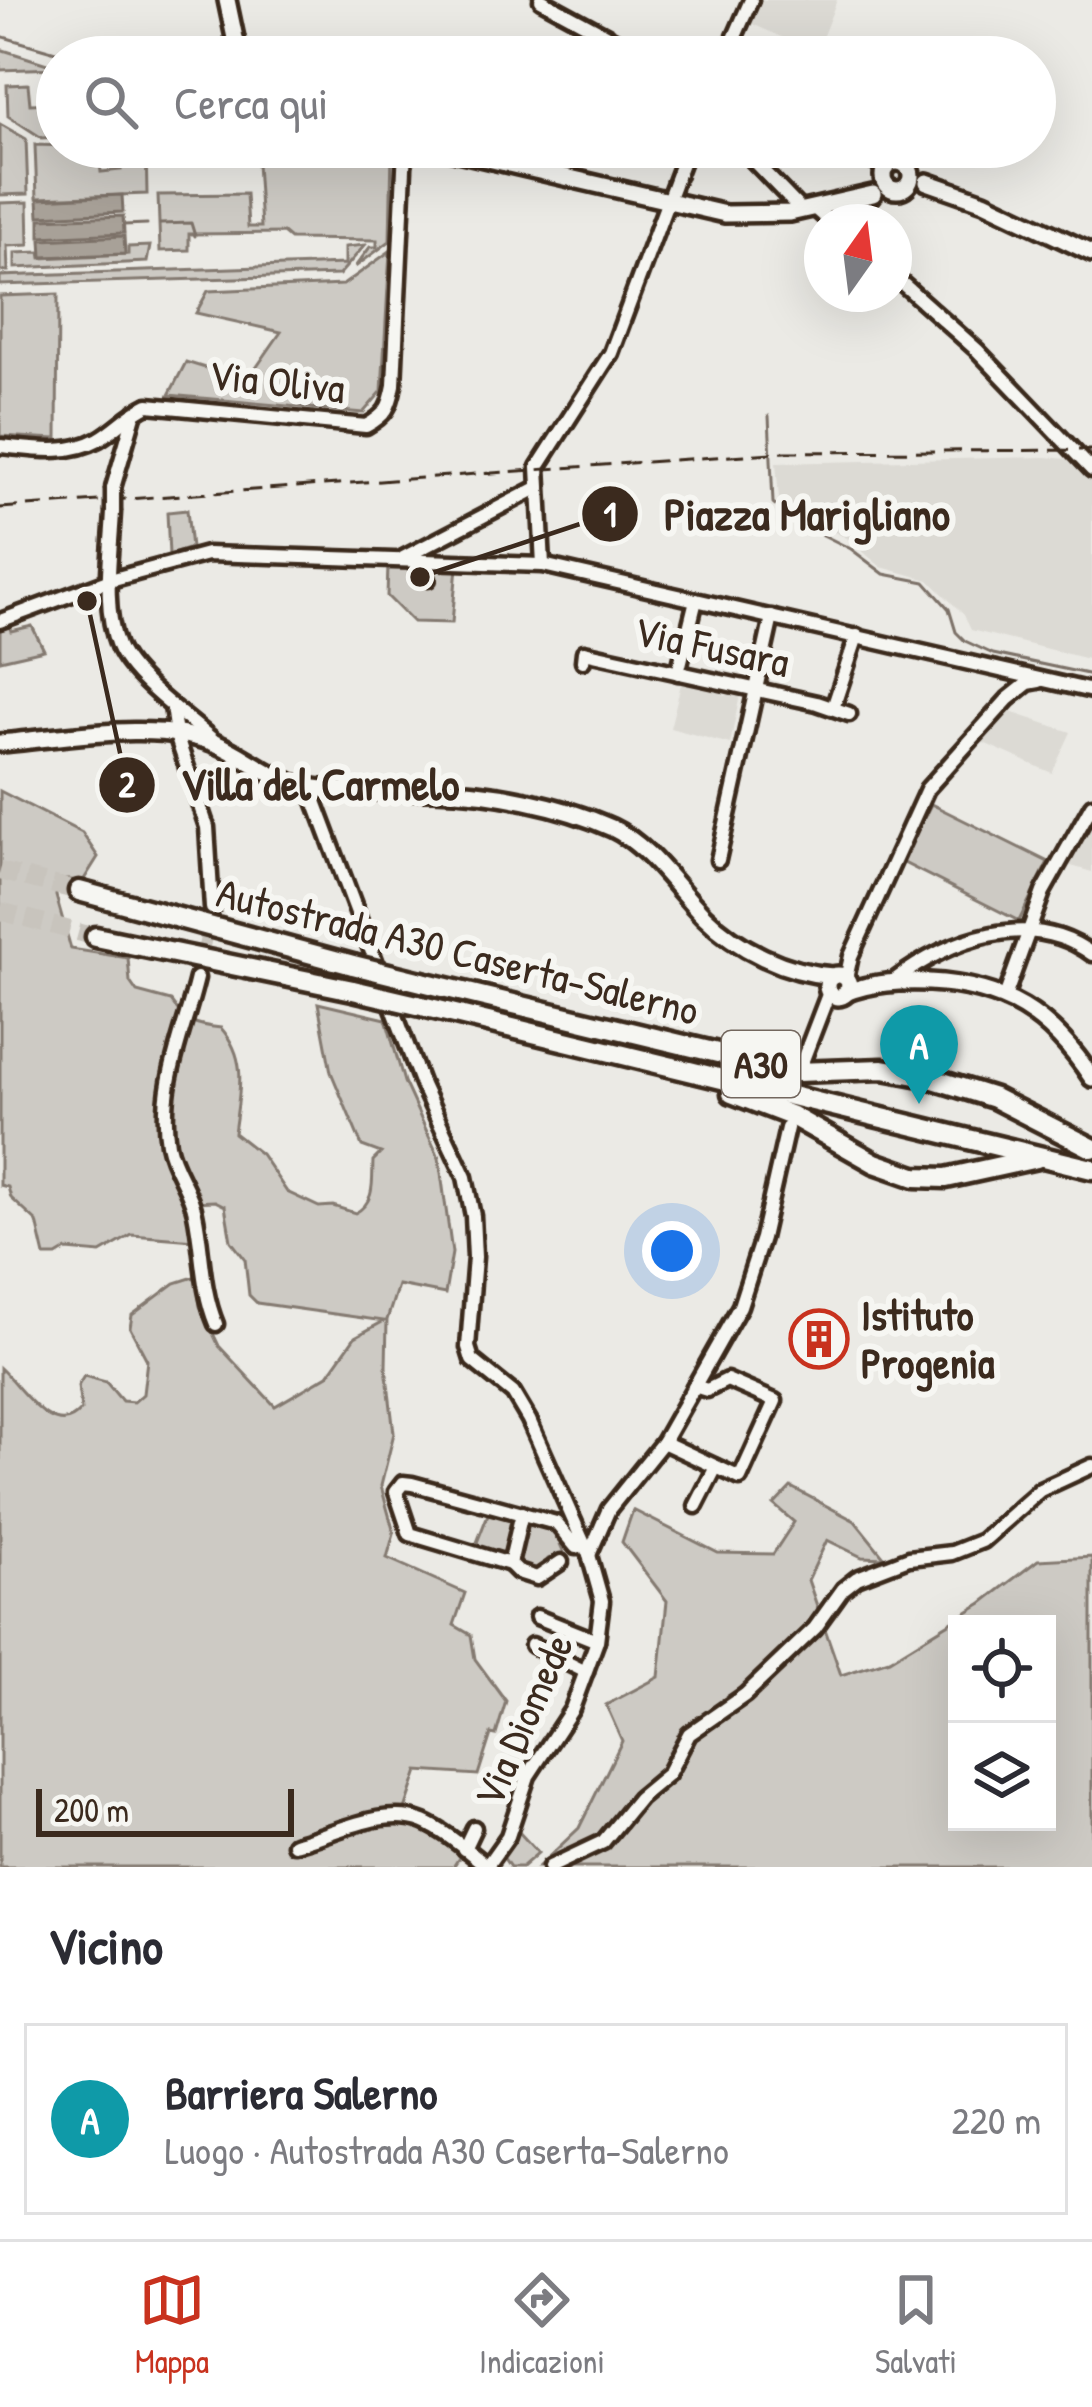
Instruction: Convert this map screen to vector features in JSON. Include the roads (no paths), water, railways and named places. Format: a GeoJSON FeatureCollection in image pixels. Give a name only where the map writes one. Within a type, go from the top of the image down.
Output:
{"type":"FeatureCollection","features":[{"type":"Feature","properties":{"kind":"highway","name":"Autostrada A30 Caserta-Salerno"},"geometry":{"type":"LineString","coordinates":[[79,891],[353,965],[796,1072],[883,1069],[944,1081],[994,1097],[1092,1148]]}},
{"type":"Feature","properties":{"kind":"highway","name":"Autostrada A30 Caserta-Salerno"},"geometry":{"type":"LineString","coordinates":[[96,937],[353,989],[1092,1169]]}},
{"type":"Feature","properties":{"kind":"highway"},"geometry":{"type":"LineString","coordinates":[[626,1056],[773,1108],[907,1175],[946,1178],[1040,1157]]}},
{"type":"Feature","properties":{"kind":"main road"},"geometry":{"type":"LineString","coordinates":[[227,0],[234,36]]}},
{"type":"Feature","properties":{"kind":"main road"},"geometry":{"type":"LineString","coordinates":[[525,168],[725,214],[756,216],[804,209]]}},
{"type":"Feature","properties":{"kind":"main road"},"geometry":{"type":"LineString","coordinates":[[829,204],[873,194],[898,172],[984,202],[1092,253]]}},
{"type":"Feature","properties":{"kind":"main road"},"geometry":{"type":"LineString","coordinates":[[0,743],[139,733],[176,735],[217,744],[273,776],[310,788],[489,794],[611,828],[631,840],[706,918],[757,954],[840,985],[959,984],[1005,997],[1045,1021],[1092,1078]]}},
{"type":"Feature","properties":{"kind":"street"},"geometry":{"type":"LineString","coordinates":[[541,0],[607,36]]}},
{"type":"Feature","properties":{"kind":"street"},"geometry":{"type":"LineString","coordinates":[[735,36],[751,0]]}},
{"type":"Feature","properties":{"kind":"street","name":"Via Oliva"},"geometry":{"type":"LineString","coordinates":[[136,410],[163,405],[366,426],[390,408],[404,168]]}},
{"type":"Feature","properties":{"kind":"street"},"geometry":{"type":"LineString","coordinates":[[542,565],[538,467],[611,353],[679,168]]}},
{"type":"Feature","properties":{"kind":"street"},"geometry":{"type":"LineString","coordinates":[[763,168],[804,206]]}},
{"type":"Feature","properties":{"kind":"street"},"geometry":{"type":"LineString","coordinates":[[912,292],[977,350],[1092,470]]}},
{"type":"Feature","properties":{"kind":"street"},"geometry":{"type":"LineString","coordinates":[[0,446],[77,448],[101,438],[136,410]]}},
{"type":"Feature","properties":{"kind":"street"},"geometry":{"type":"LineString","coordinates":[[136,410],[113,488],[110,580],[119,649],[217,744]]}},
{"type":"Feature","properties":{"kind":"street"},"geometry":{"type":"LineString","coordinates":[[407,559],[537,488]]}},
{"type":"Feature","properties":{"kind":"street"},"geometry":{"type":"LineString","coordinates":[[0,621],[110,580],[207,554],[542,565],[1092,691]]}},
{"type":"Feature","properties":{"kind":"street"},"geometry":{"type":"LineString","coordinates":[[407,559],[428,579]]}},
{"type":"Feature","properties":{"kind":"street"},"geometry":{"type":"LineString","coordinates":[[678,673],[696,600]]}},
{"type":"Feature","properties":{"kind":"street"},"geometry":{"type":"LineString","coordinates":[[718,860],[772,617]]}},
{"type":"Feature","properties":{"kind":"street"},"geometry":{"type":"LineString","coordinates":[[833,708],[857,636]]}},
{"type":"Feature","properties":{"kind":"street","name":"Via Fusara"},"geometry":{"type":"LineString","coordinates":[[583,661],[584,652],[849,714]]}},
{"type":"Feature","properties":{"kind":"street"},"geometry":{"type":"LineString","coordinates":[[802,1064],[927,789],[1008,699],[1018,676]]}},
{"type":"Feature","properties":{"kind":"street"},"geometry":{"type":"LineString","coordinates":[[172,704],[176,735],[206,827],[212,908]]}},
{"type":"Feature","properties":{"kind":"street","name":"Via Diomede"},"geometry":{"type":"LineString","coordinates":[[310,788],[422,1085],[465,1177],[475,1257],[468,1347],[472,1360],[513,1393],[587,1550],[602,1600],[597,1640],[572,1709],[528,1776],[508,1836],[486,1866]]}},
{"type":"Feature","properties":{"kind":"street"},"geometry":{"type":"LineString","coordinates":[[1005,997],[1027,929],[1068,843],[1092,805]]}},
{"type":"Feature","properties":{"kind":"street"},"geometry":{"type":"LineString","coordinates":[[892,982],[941,952],[989,935],[1027,929],[1049,931],[1092,954]]}},
{"type":"Feature","properties":{"kind":"street"},"geometry":{"type":"LineString","coordinates":[[197,978],[164,1113],[177,1174],[194,1208],[208,1304],[216,1324]]}},
{"type":"Feature","properties":{"kind":"street"},"geometry":{"type":"LineString","coordinates":[[561,1562],[537,1578],[510,1564],[410,1534],[396,1492],[403,1484],[412,1484],[556,1523],[570,1542],[587,1550],[609,1510],[663,1442],[748,1284],[787,1128]]}},
{"type":"Feature","properties":{"kind":"street"},"geometry":{"type":"LineString","coordinates":[[663,1442],[740,1478],[775,1401],[727,1380],[707,1390],[694,1386]]}},
{"type":"Feature","properties":{"kind":"street"},"geometry":{"type":"LineString","coordinates":[[550,1867],[602,1842],[638,1798],[668,1774],[689,1733],[745,1695],[815,1628],[843,1588],[908,1558],[952,1553],[982,1541],[1040,1490],[1092,1466]]}},
{"type":"Feature","properties":{"kind":"street"},"geometry":{"type":"LineString","coordinates":[[696,1506],[716,1467]]}},
{"type":"Feature","properties":{"kind":"street"},"geometry":{"type":"LineString","coordinates":[[576,1525],[609,1510]]}},
{"type":"Feature","properties":{"kind":"street"},"geometry":{"type":"LineString","coordinates":[[510,1564],[522,1513]]}},
{"type":"Feature","properties":{"kind":"street"},"geometry":{"type":"LineString","coordinates":[[537,1618],[597,1640]]}},
{"type":"Feature","properties":{"kind":"street"},"geometry":{"type":"LineString","coordinates":[[532,1645],[586,1672]]}},
{"type":"Feature","properties":{"kind":"street"},"geometry":{"type":"LineString","coordinates":[[294,1844],[382,1819],[407,1817],[438,1830],[486,1866]]}},
{"type":"Feature","properties":{"kind":"street"},"geometry":{"type":"LineString","coordinates":[[464,1849],[474,1828]]}},
{"type":"Feature","properties":{"kind":"waterway"},"geometry":{"type":"LineString","coordinates":[[0,36],[36,46]]}},
{"type":"Feature","properties":{"kind":"waterway"},"geometry":{"type":"LineString","coordinates":[[160,224],[191,223],[195,236]]}},
{"type":"Feature","properties":{"kind":"waterway"},"geometry":{"type":"LineString","coordinates":[[124,225],[147,224]]}},
{"type":"Feature","properties":{"kind":"waterway"},"geometry":{"type":"LineString","coordinates":[[769,416],[773,503],[795,521],[851,549],[884,574],[925,582],[949,609],[956,632],[965,641],[993,654],[1092,675]]}},
{"type":"Feature","properties":{"kind":"tunnel"},"geometry":{"type":"LineString","coordinates":[[0,871],[79,891]]}},
{"type":"Feature","properties":{"kind":"tunnel"},"geometry":{"type":"LineString","coordinates":[[200,966],[212,908]]}},
{"type":"Feature","properties":{"kind":"tunnel"},"geometry":{"type":"LineString","coordinates":[[0,911],[96,937]]}},
{"type":"Feature","properties":{"kind":"railway"},"geometry":{"type":"LineString","coordinates":[[0,508],[786,452],[1092,450]]}},
{"type":"Feature","properties":{"kind":"place","name":"Piazza Marigliano"},"geometry":{"type":"Point","coordinates":[420,577]}},
{"type":"Feature","properties":{"kind":"place","name":"Villa del Carmelo"},"geometry":{"type":"Point","coordinates":[87,601]}},
{"type":"Feature","properties":{"kind":"place","name":"Barriera Salerno"},"geometry":{"type":"Point","coordinates":[919,1104]}},
{"type":"Feature","properties":{"kind":"place","name":"Istituto Progenia"},"geometry":{"type":"Point","coordinates":[819,1339]}}]}
